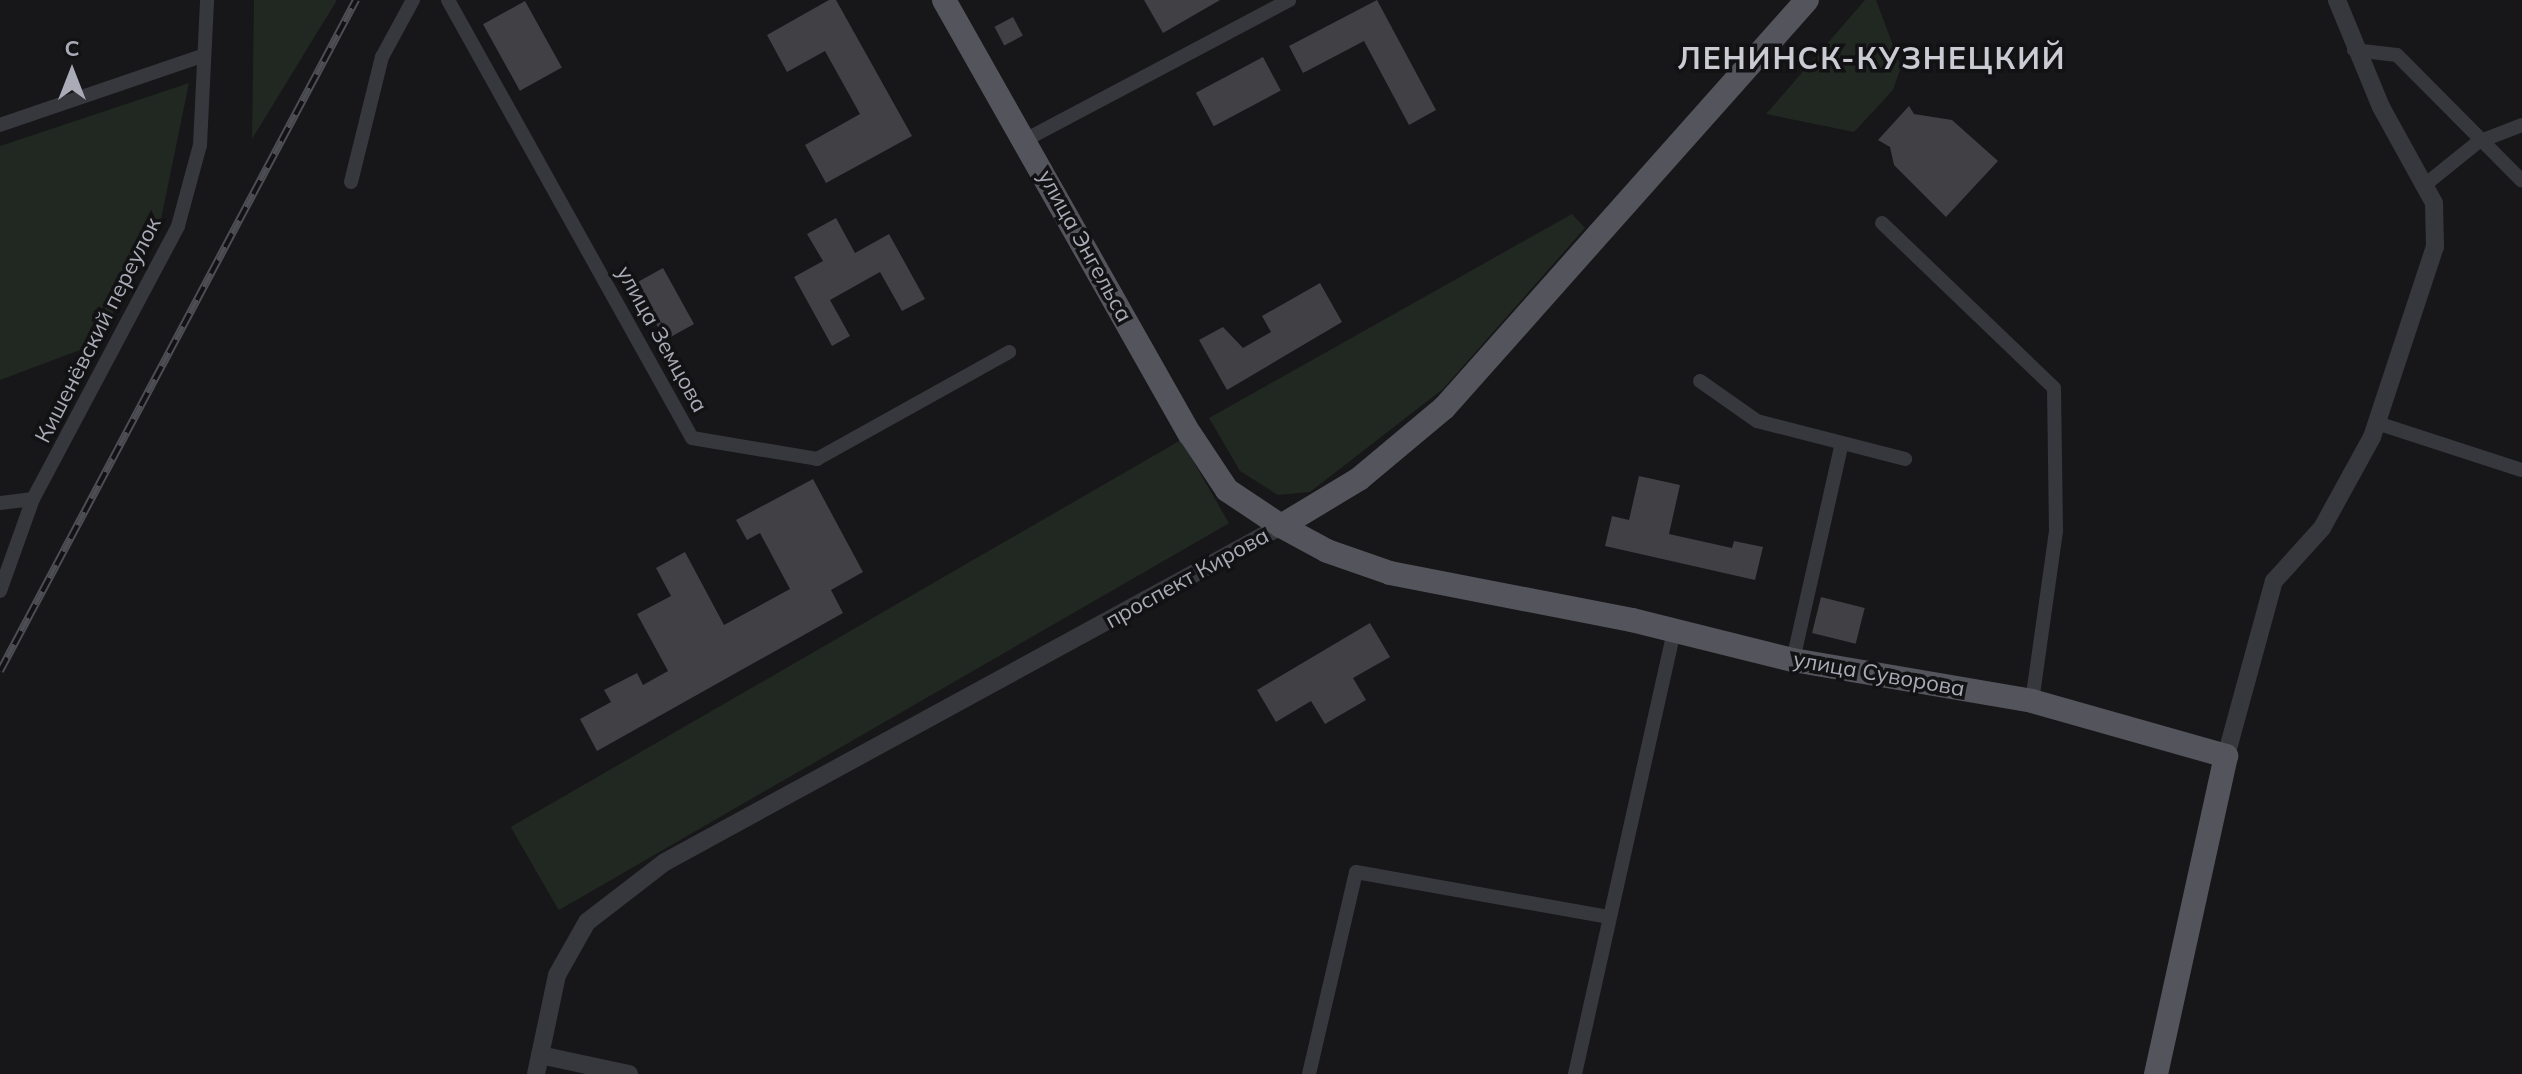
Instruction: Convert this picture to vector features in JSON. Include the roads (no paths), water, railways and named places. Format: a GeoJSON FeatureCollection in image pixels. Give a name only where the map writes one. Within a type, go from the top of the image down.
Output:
{"type":"FeatureCollection","features":[{"type":"Feature","properties":{"kind":"main road","name":"улица Энгельса"},"geometry":{"type":"LineString","coordinates":[[944,0],[1227,490]]}},
{"type":"Feature","properties":{"kind":"main road","name":"проспект Кирова"},"geometry":{"type":"LineString","coordinates":[[1281,526],[1359,479],[1444,408],[1807,0]]}},
{"type":"Feature","properties":{"kind":"main road","name":"улица Суворова"},"geometry":{"type":"LineString","coordinates":[[1227,490],[1281,526],[1327,551],[1390,573],[1674,630],[1793,660],[2032,701],[2226,756]]}},
{"type":"Feature","properties":{"kind":"main road"},"geometry":{"type":"LineString","coordinates":[[2156,1074],[2226,756]]}},
{"type":"Feature","properties":{"kind":"street","name":"Кишенёвский переулок"},"geometry":{"type":"LineString","coordinates":[[0,591],[33,499],[178,226],[200,145],[207,0]]}},
{"type":"Feature","properties":{"kind":"street"},"geometry":{"type":"LineString","coordinates":[[351,182],[382,57],[413,0]]}},
{"type":"Feature","properties":{"kind":"street","name":"улица Земцова"},"geometry":{"type":"LineString","coordinates":[[448,0],[692,438],[817,459],[1009,352]]}},
{"type":"Feature","properties":{"kind":"street"},"geometry":{"type":"LineString","coordinates":[[1025,140],[1289,0]]}},
{"type":"Feature","properties":{"kind":"street"},"geometry":{"type":"LineString","coordinates":[[2226,756],[2274,581],[2339,502],[2377,423],[2435,247],[2434,203],[2354,50],[2337,0]]}},
{"type":"Feature","properties":{"kind":"street"},"geometry":{"type":"LineString","coordinates":[[2354,50],[2397,55],[2478,142],[2522,181]]}},
{"type":"Feature","properties":{"kind":"street"},"geometry":{"type":"LineString","coordinates":[[0,125],[202,56]]}},
{"type":"Feature","properties":{"kind":"street"},"geometry":{"type":"LineString","coordinates":[[2426,184],[2478,142],[2522,125]]}},
{"type":"Feature","properties":{"kind":"street"},"geometry":{"type":"LineString","coordinates":[[1882,223],[2054,388],[2056,531],[2032,701]]}},
{"type":"Feature","properties":{"kind":"street"},"geometry":{"type":"LineString","coordinates":[[1700,381],[1757,421],[1841,447],[1905,459]]}},
{"type":"Feature","properties":{"kind":"street"},"geometry":{"type":"LineString","coordinates":[[2377,423],[2522,470]]}},
{"type":"Feature","properties":{"kind":"street"},"geometry":{"type":"LineString","coordinates":[[1793,660],[1841,447]]}},
{"type":"Feature","properties":{"kind":"street"},"geometry":{"type":"LineString","coordinates":[[0,503],[33,499]]}},
{"type":"Feature","properties":{"kind":"street","name":"проспект Кирова"},"geometry":{"type":"LineString","coordinates":[[536,1074],[557,975],[587,922],[665,862],[1281,526]]}},
{"type":"Feature","properties":{"kind":"street"},"geometry":{"type":"LineString","coordinates":[[1575,1074],[1674,630]]}},
{"type":"Feature","properties":{"kind":"street"},"geometry":{"type":"LineString","coordinates":[[1309,1074],[1356,872],[1608,917]]}},
{"type":"Feature","properties":{"kind":"street"},"geometry":{"type":"LineString","coordinates":[[540,1055],[629,1074]]}},
{"type":"Feature","properties":{"kind":"railway"},"geometry":{"type":"LineString","coordinates":[[0,671],[356,0]]}},
{"type":"Feature","properties":{"kind":"district","name":"ЛЕНИНСК-КУЗНЕЦКИЙ"},"geometry":{"type":"Point","coordinates":[1872,58]}}]}
